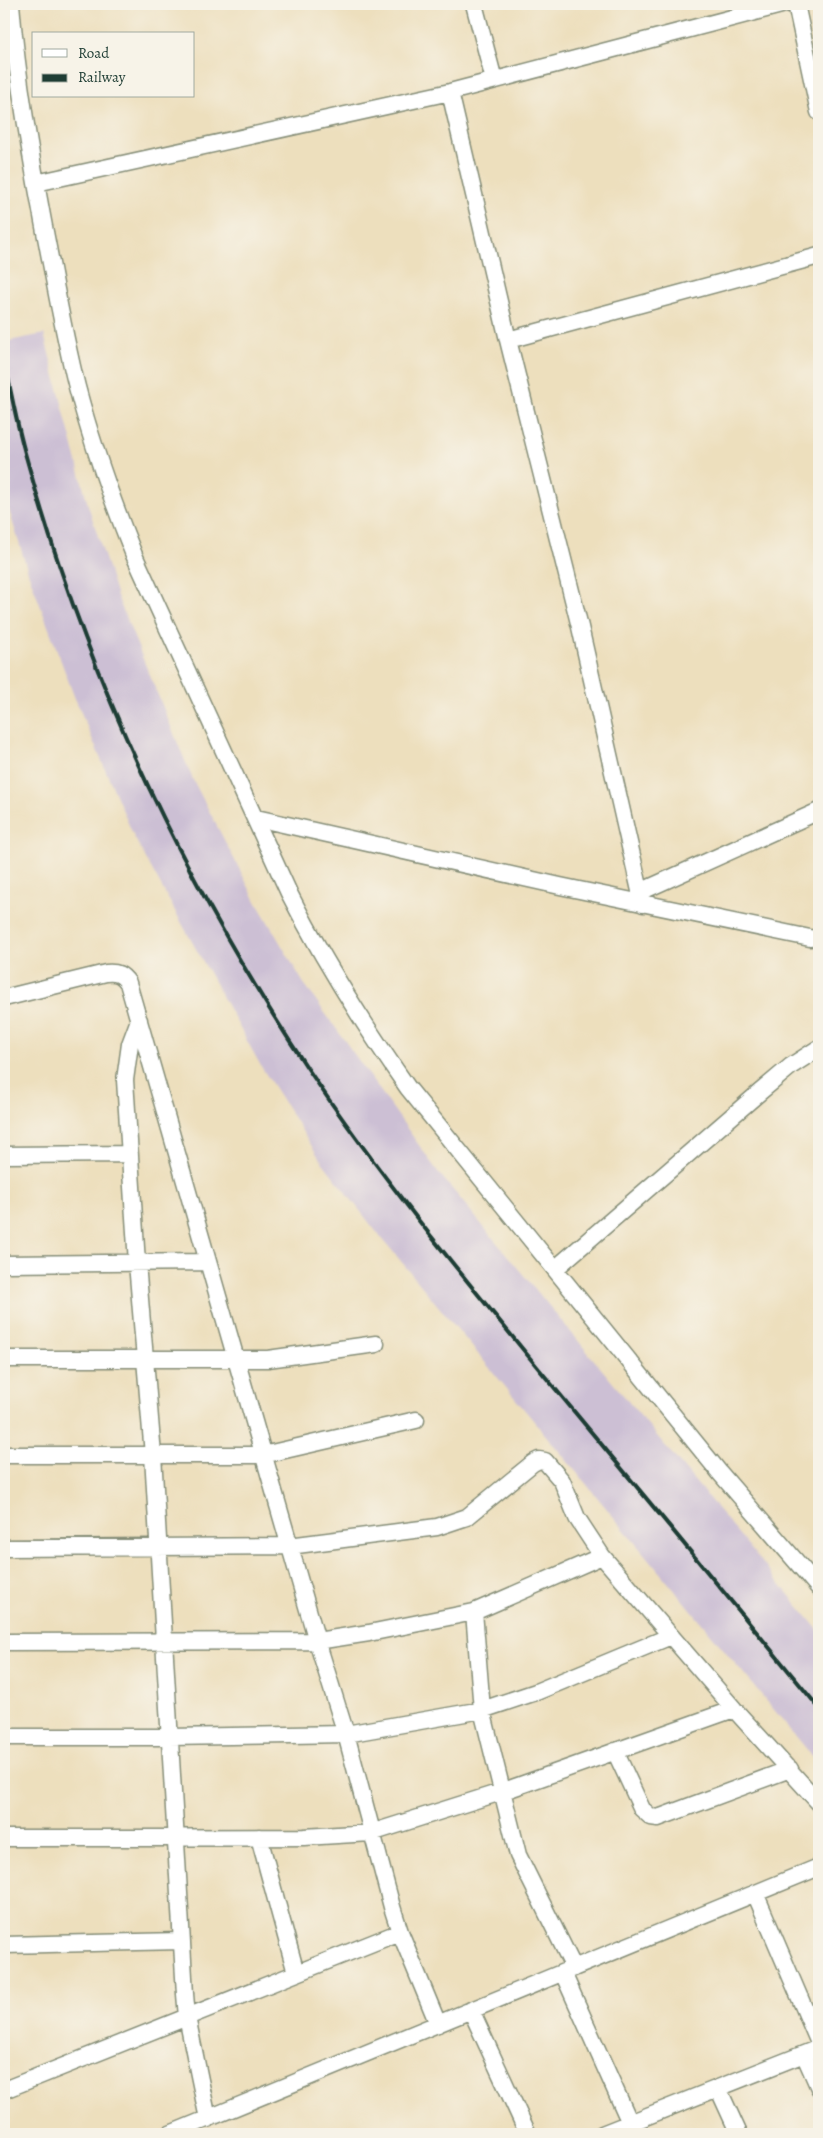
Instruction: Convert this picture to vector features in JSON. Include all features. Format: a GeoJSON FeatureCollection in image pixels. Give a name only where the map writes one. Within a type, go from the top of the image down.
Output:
{"type":"FeatureCollection","features":[{"type":"Feature","properties":{"kind":"street"},"geometry":{"type":"LineString","coordinates":[[11,4],[16,58],[36,183],[67,344],[77,388],[103,472],[134,555],[256,818],[288,893],[306,926],[384,1053],[433,1120],[720,1473],[819,1588]]}},
{"type":"Feature","properties":{"kind":"street"},"geometry":{"type":"LineString","coordinates":[[474,4],[494,80]]}},
{"type":"Feature","properties":{"kind":"street"},"geometry":{"type":"LineString","coordinates":[[36,183],[450,92],[785,4]]}},
{"type":"Feature","properties":{"kind":"street"},"geometry":{"type":"LineString","coordinates":[[796,4],[819,112]]}},
{"type":"Feature","properties":{"kind":"street"},"geometry":{"type":"LineString","coordinates":[[450,92],[508,340],[580,627],[641,898]]}},
{"type":"Feature","properties":{"kind":"street"},"geometry":{"type":"LineString","coordinates":[[508,340],[819,256]]}},
{"type":"Feature","properties":{"kind":"street"},"geometry":{"type":"LineString","coordinates":[[641,898],[819,811]]}},
{"type":"Feature","properties":{"kind":"street"},"geometry":{"type":"LineString","coordinates":[[256,818],[641,898],[810,938]]}},
{"type":"Feature","properties":{"kind":"street"},"geometry":{"type":"LineString","coordinates":[[4,998],[116,972],[122,975],[128,983],[289,1546],[346,1734],[371,1833],[400,1932],[438,2024]]}},
{"type":"Feature","properties":{"kind":"street"},"geometry":{"type":"LineString","coordinates":[[139,1020],[130,1044],[125,1080],[136,1263],[153,1455],[187,2016],[208,2119]]}},
{"type":"Feature","properties":{"kind":"street"},"geometry":{"type":"LineString","coordinates":[[555,1269],[791,1066],[819,1048]]}},
{"type":"Feature","properties":{"kind":"street"},"geometry":{"type":"LineString","coordinates":[[4,1155],[130,1154]]}},
{"type":"Feature","properties":{"kind":"street"},"geometry":{"type":"LineString","coordinates":[[4,1264],[208,1262]]}},
{"type":"Feature","properties":{"kind":"street"},"geometry":{"type":"LineString","coordinates":[[4,1359],[236,1359],[297,1356],[376,1344]]}},
{"type":"Feature","properties":{"kind":"street"},"geometry":{"type":"LineString","coordinates":[[4,1455],[263,1455],[416,1420]]}},
{"type":"Feature","properties":{"kind":"street"},"geometry":{"type":"LineString","coordinates":[[4,1548],[289,1546],[382,1535],[452,1522],[467,1517],[533,1463],[539,1460],[545,1461],[562,1481],[577,1518],[602,1556],[734,1709],[819,1802]]}},
{"type":"Feature","properties":{"kind":"street"},"geometry":{"type":"LineString","coordinates":[[4,1642],[317,1641],[378,1632],[474,1612],[602,1556]]}},
{"type":"Feature","properties":{"kind":"street"},"geometry":{"type":"LineString","coordinates":[[474,1612],[482,1710],[518,1855],[568,1970],[633,2129]]}},
{"type":"Feature","properties":{"kind":"street"},"geometry":{"type":"LineString","coordinates":[[4,1737],[346,1734],[482,1710],[536,1692],[671,1636]]}},
{"type":"Feature","properties":{"kind":"street"},"geometry":{"type":"LineString","coordinates":[[4,1838],[304,1837],[371,1833],[501,1792],[734,1709]]}},
{"type":"Feature","properties":{"kind":"street"},"geometry":{"type":"LineString","coordinates":[[615,1751],[642,1809],[652,1817],[658,1818],[790,1769]]}},
{"type":"Feature","properties":{"kind":"street"},"geometry":{"type":"LineString","coordinates":[[259,1837],[296,1973]]}},
{"type":"Feature","properties":{"kind":"street"},"geometry":{"type":"LineString","coordinates":[[170,2134],[819,1867]]}},
{"type":"Feature","properties":{"kind":"street"},"geometry":{"type":"LineString","coordinates":[[756,1894],[819,2043]]}},
{"type":"Feature","properties":{"kind":"street"},"geometry":{"type":"LineString","coordinates":[[4,2090],[400,1932]]}},
{"type":"Feature","properties":{"kind":"street"},"geometry":{"type":"LineString","coordinates":[[4,1945],[182,1941]]}},
{"type":"Feature","properties":{"kind":"street"},"geometry":{"type":"LineString","coordinates":[[471,2010],[528,2134]]}},
{"type":"Feature","properties":{"kind":"street"},"geometry":{"type":"LineString","coordinates":[[602,2134],[633,2129],[718,2088],[819,2048]]}},
{"type":"Feature","properties":{"kind":"street"},"geometry":{"type":"LineString","coordinates":[[804,2054],[819,2088]]}},
{"type":"Feature","properties":{"kind":"street"},"geometry":{"type":"LineString","coordinates":[[718,2088],[739,2134]]}},
{"type":"Feature","properties":{"kind":"shaded area"},"geometry":{"type":"Polygon","coordinates":[[[44,334],[88,505],[117,596],[193,780],[257,903],[303,982],[438,1172],[819,1631],[819,1764],[375,1230],[320,1159],[262,1068],[134,837],[74,696],[29,575],[4,494],[4,342],[44,334]]]}},
{"type":"Feature","properties":{"kind":"railway"},"geometry":{"type":"LineString","coordinates":[[4,358],[23,448],[51,541],[110,699],[180,851],[220,925],[263,998],[336,1110],[424,1228],[819,1708]]}}]}
